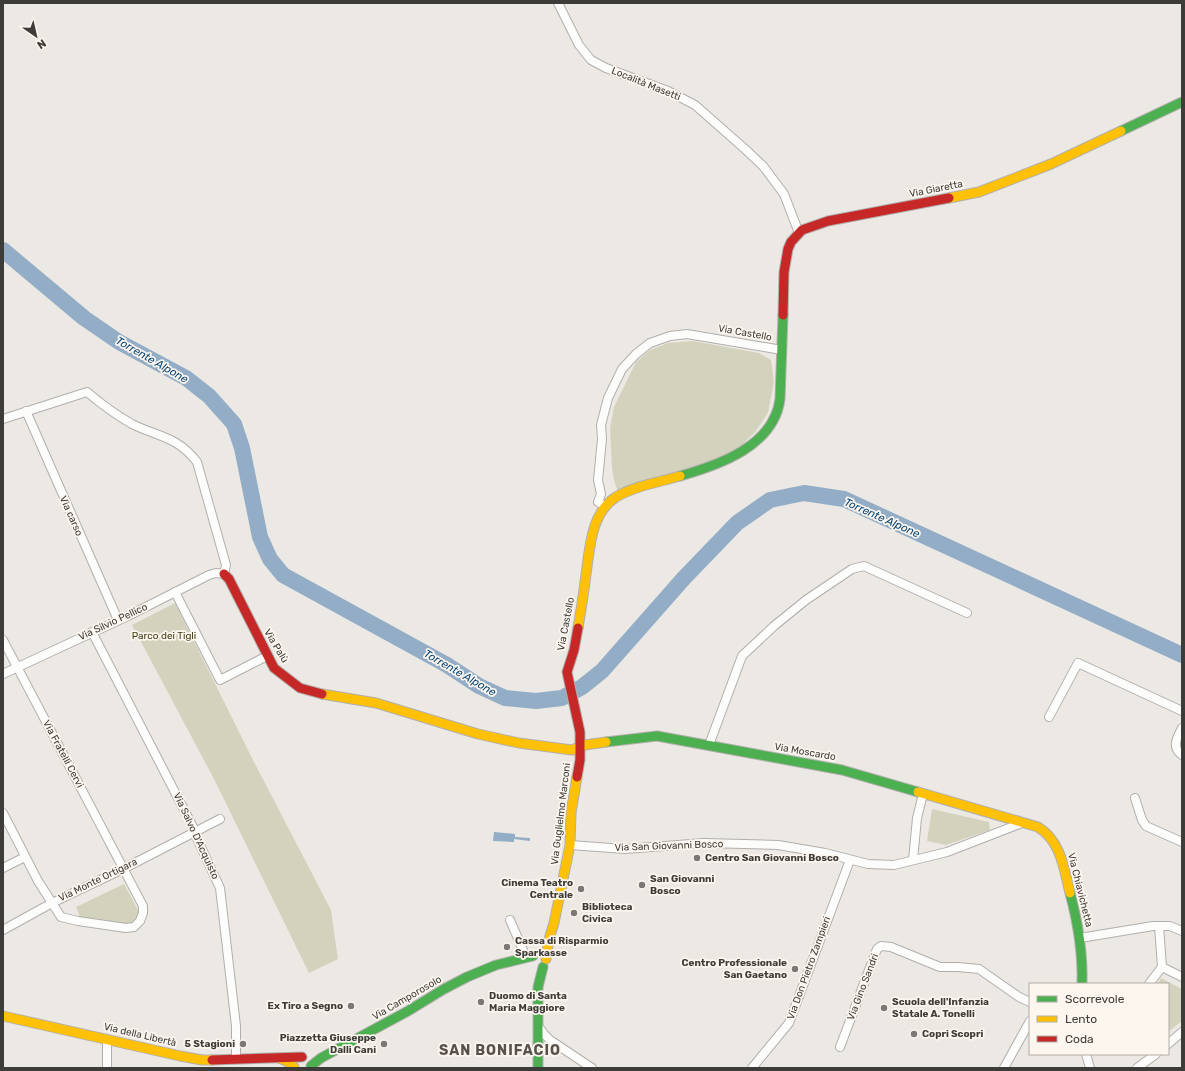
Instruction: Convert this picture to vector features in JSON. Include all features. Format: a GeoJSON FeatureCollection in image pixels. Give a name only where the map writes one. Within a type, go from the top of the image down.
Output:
{"type":"FeatureCollection","features":[{"type":"Feature","properties":{"kind":"street","name":"Località Masetti"},"geometry":{"type":"LineString","coordinates":[[558,3],[579,45],[591,60],[606,68],[668,91],[695,105],[763,166],[784,194],[799,233]]}},
{"type":"Feature","properties":{"kind":"street","name":"Via Giaretta"},"geometry":{"type":"LineString","coordinates":[[782,350],[784,272],[788,249],[791,242],[799,233],[810,226],[828,221],[979,192],[1051,164],[1182,102]]}},
{"type":"Feature","properties":{"kind":"street","name":"Via Castello"},"geometry":{"type":"LineString","coordinates":[[580,747],[580,732],[567,672],[574,650],[593,536],[598,516],[606,506],[622,494],[693,472],[733,456],[751,446],[771,423],[777,412],[780,402],[782,350],[686,334],[670,336],[650,343],[636,354],[622,369],[608,398],[601,425],[602,439],[598,480],[601,494],[598,502],[606,506]]}},
{"type":"Feature","properties":{"kind":"street"},"geometry":{"type":"LineString","coordinates":[[3,419],[86,392],[132,424],[173,441],[190,452],[197,462],[203,481],[226,565],[224,574]]}},
{"type":"Feature","properties":{"kind":"street","name":"Via carso"},"geometry":{"type":"LineString","coordinates":[[26,411],[118,620]]}},
{"type":"Feature","properties":{"kind":"street"},"geometry":{"type":"LineString","coordinates":[[709,744],[742,656],[774,626],[852,569],[864,566],[966,613]]}},
{"type":"Feature","properties":{"kind":"street","name":"Via Silvio Pellico"},"geometry":{"type":"LineString","coordinates":[[3,674],[209,575],[216,573],[224,574]]}},
{"type":"Feature","properties":{"kind":"street","name":"Via Palù"},"geometry":{"type":"LineString","coordinates":[[224,574],[229,579],[274,668],[300,688],[316,693],[376,702],[478,734],[519,743],[572,750],[580,747]]}},
{"type":"Feature","properties":{"kind":"street"},"geometry":{"type":"LineString","coordinates":[[175,592],[220,680],[267,656]]}},
{"type":"Feature","properties":{"kind":"street","name":"Via Salvo D'Acquisto"},"geometry":{"type":"LineString","coordinates":[[92,632],[193,827],[220,888],[236,1026],[236,1059]]}},
{"type":"Feature","properties":{"kind":"street","name":"Via Fratelli Cervi"},"geometry":{"type":"LineString","coordinates":[[3,640],[143,906],[143,913],[140,921],[134,927],[126,928],[65,919],[61,917],[52,902]]}},
{"type":"Feature","properties":{"kind":"street"},"geometry":{"type":"LineString","coordinates":[[1049,717],[1078,663],[1182,711]]}},
{"type":"Feature","properties":{"kind":"street"},"geometry":{"type":"LineString","coordinates":[[1182,728],[1175,745],[1176,750],[1182,755]]}},
{"type":"Feature","properties":{"kind":"street","name":"Via Moscardo"},"geometry":{"type":"LineString","coordinates":[[580,747],[585,745],[657,736],[709,744],[764,756],[842,770],[1022,823]]}},
{"type":"Feature","properties":{"kind":"street","name":"Via Guglielmo Marconi"},"geometry":{"type":"LineString","coordinates":[[537,962],[552,930],[570,845],[571,813],[580,760],[580,747]]}},
{"type":"Feature","properties":{"kind":"street"},"geometry":{"type":"LineString","coordinates":[[913,860],[917,818],[923,794]]}},
{"type":"Feature","properties":{"kind":"street"},"geometry":{"type":"LineString","coordinates":[[1135,798],[1142,820],[1146,826],[1182,842]]}},
{"type":"Feature","properties":{"kind":"street"},"geometry":{"type":"LineString","coordinates":[[3,813],[25,857],[52,902]]}},
{"type":"Feature","properties":{"kind":"street","name":"Via Monte Ortigara"},"geometry":{"type":"LineString","coordinates":[[3,930],[52,902],[123,869],[220,819]]}},
{"type":"Feature","properties":{"kind":"street","name":"Via San Giovanni Bosco"},"geometry":{"type":"LineString","coordinates":[[570,845],[625,849],[704,843],[778,845],[825,853],[868,864],[894,865],[947,852],[1022,823]]}},
{"type":"Feature","properties":{"kind":"street","name":"Via Chiavichetta"},"geometry":{"type":"LineString","coordinates":[[1022,823],[1038,827],[1046,832],[1056,843],[1080,938],[1083,970],[1082,983]]}},
{"type":"Feature","properties":{"kind":"street"},"geometry":{"type":"LineString","coordinates":[[3,868],[25,857]]}},
{"type":"Feature","properties":{"kind":"street","name":"Via Don Pietro Zampieri"},"geometry":{"type":"LineString","coordinates":[[752,1068],[788,1023],[850,860]]}},
{"type":"Feature","properties":{"kind":"street"},"geometry":{"type":"LineString","coordinates":[[510,920],[523,950]]}},
{"type":"Feature","properties":{"kind":"street"},"geometry":{"type":"LineString","coordinates":[[1150,983],[1162,967],[1159,926]]}},
{"type":"Feature","properties":{"kind":"street"},"geometry":{"type":"LineString","coordinates":[[1080,938],[1159,926],[1170,926],[1182,931]]}},
{"type":"Feature","properties":{"kind":"street","name":"Via Gino Sandri"},"geometry":{"type":"LineString","coordinates":[[840,1047],[877,949],[881,946],[891,947],[940,968],[958,967],[979,969],[1019,998],[1029,1002]]}},
{"type":"Feature","properties":{"kind":"street","name":"Via Camporosolo"},"geometry":{"type":"LineString","coordinates":[[294,1067],[295,1061],[308,1062],[321,1058],[408,1011],[444,988],[467,977],[507,962],[537,962]]}},
{"type":"Feature","properties":{"kind":"street"},"geometry":{"type":"LineString","coordinates":[[537,962],[538,1068]]}},
{"type":"Feature","properties":{"kind":"street"},"geometry":{"type":"LineString","coordinates":[[1162,967],[1182,977]]}},
{"type":"Feature","properties":{"kind":"street","name":"Via della Libertà"},"geometry":{"type":"LineString","coordinates":[[3,1016],[202,1060],[273,1057],[308,1062]]}},
{"type":"Feature","properties":{"kind":"street"},"geometry":{"type":"LineString","coordinates":[[1004,1068],[1029,1022]]}},
{"type":"Feature","properties":{"kind":"street"},"geometry":{"type":"LineString","coordinates":[[538,1025],[550,1040],[592,1068]]}},
{"type":"Feature","properties":{"kind":"street"},"geometry":{"type":"LineString","coordinates":[[1169,1043],[1182,1032]]}},
{"type":"Feature","properties":{"kind":"street"},"geometry":{"type":"LineString","coordinates":[[107,1039],[107,1068]]}},
{"type":"Feature","properties":{"kind":"street"},"geometry":{"type":"LineString","coordinates":[[1086,1055],[1090,1068]]}},
{"type":"Feature","properties":{"kind":"street"},"geometry":{"type":"LineString","coordinates":[[1137,1068],[1155,1055]]}},
{"type":"Feature","properties":{"kind":"street","name":"Via della Libertà"},"geometry":{"type":"LineString","coordinates":[[273,1057],[284,1060],[294,1067]]}},
{"type":"Feature","properties":{"kind":"green space"},"geometry":{"type":"Polygon","coordinates":[[[693,341],[759,353],[771,360],[774,382],[768,413],[756,431],[740,447],[695,467],[618,492],[612,468],[610,428],[614,407],[636,362],[650,350],[668,343],[693,341]]]}},
{"type":"Feature","properties":{"kind":"green space","name":"Parco dei Tigli"},"geometry":{"type":"Polygon","coordinates":[[[175,603],[253,760],[331,910],[338,959],[309,973],[214,779],[132,625],[175,603]]]}},
{"type":"Feature","properties":{"kind":"green space"},"geometry":{"type":"Polygon","coordinates":[[[932,809],[989,822],[990,830],[946,845],[927,841],[932,809]]]}},
{"type":"Feature","properties":{"kind":"green space"},"geometry":{"type":"Polygon","coordinates":[[[124,884],[138,910],[138,917],[136,921],[130,924],[119,924],[80,917],[76,907],[124,884]]]}},
{"type":"Feature","properties":{"kind":"green space"},"geometry":{"type":"Polygon","coordinates":[[[1161,978],[1182,989],[1182,1021],[1169,1031],[1169,983],[1158,983],[1161,978]]]}},
{"type":"Feature","properties":{"kind":"water"},"geometry":{"type":"Polygon","coordinates":[[[494,832],[515,834],[515,837],[530,838],[530,841],[514,839],[514,842],[493,841],[494,832]]]}},
{"type":"Feature","properties":{"kind":"waterway","name":"Torrente Alpone"},"geometry":{"type":"LineString","coordinates":[[3,250],[84,318],[119,342],[186,378],[209,396],[234,424],[242,448],[260,537],[270,559],[283,575],[447,665],[479,686],[505,698],[536,701],[562,698],[582,687],[602,671],[684,578],[737,523],[770,500],[804,493],[844,499],[1182,655]]}},
{"type":"Feature","properties":{"kind":"traffic: fast"},"geometry":{"type":"LineString","coordinates":[[1121,131],[1182,102]]}},
{"type":"Feature","properties":{"kind":"traffic: fast"},"geometry":{"type":"LineString","coordinates":[[680,476],[711,466],[742,451],[756,441],[767,429],[776,415],[780,399],[783,315]]}},
{"type":"Feature","properties":{"kind":"traffic: fast"},"geometry":{"type":"LineString","coordinates":[[606,742],[657,736],[842,770],[918,792]]}},
{"type":"Feature","properties":{"kind":"traffic: fast"},"geometry":{"type":"LineString","coordinates":[[1070,893],[1079,938],[1082,961],[1082,983]]}},
{"type":"Feature","properties":{"kind":"traffic: fast"},"geometry":{"type":"LineString","coordinates":[[311,1066],[321,1058],[467,977],[496,965],[533,956]]}},
{"type":"Feature","properties":{"kind":"traffic: fast"},"geometry":{"type":"LineString","coordinates":[[538,1068],[538,987],[543,967]]}},
{"type":"Feature","properties":{"kind":"traffic: slow"},"geometry":{"type":"LineString","coordinates":[[949,198],[979,192],[1051,164],[1121,131]]}},
{"type":"Feature","properties":{"kind":"traffic: slow"},"geometry":{"type":"LineString","coordinates":[[578,628],[593,531],[601,512],[616,497],[623,493],[680,476]]}},
{"type":"Feature","properties":{"kind":"traffic: slow"},"geometry":{"type":"LineString","coordinates":[[322,694],[376,703],[478,734],[519,743],[572,750],[585,745],[606,742]]}},
{"type":"Feature","properties":{"kind":"traffic: slow"},"geometry":{"type":"LineString","coordinates":[[546,959],[570,845],[571,813],[577,777]]}},
{"type":"Feature","properties":{"kind":"traffic: slow"},"geometry":{"type":"LineString","coordinates":[[918,792],[1038,827],[1046,833],[1057,848],[1070,893]]}},
{"type":"Feature","properties":{"kind":"traffic: slow"},"geometry":{"type":"LineString","coordinates":[[3,1016],[180,1056],[202,1060],[212,1060]]}},
{"type":"Feature","properties":{"kind":"traffic: slow"},"geometry":{"type":"LineString","coordinates":[[279,1058],[288,1062],[294,1067]]}},
{"type":"Feature","properties":{"kind":"traffic: jam"},"geometry":{"type":"LineString","coordinates":[[783,315],[784,272],[788,249],[791,242],[802,230],[828,221],[949,198]]}},
{"type":"Feature","properties":{"kind":"traffic: jam"},"geometry":{"type":"LineString","coordinates":[[224,574],[229,579],[274,668],[300,688],[322,694]]}},
{"type":"Feature","properties":{"kind":"traffic: jam"},"geometry":{"type":"LineString","coordinates":[[577,777],[580,760],[580,732],[567,672],[574,650],[578,628]]}},
{"type":"Feature","properties":{"kind":"traffic: jam"},"geometry":{"type":"LineString","coordinates":[[212,1060],[302,1057]]}},
{"type":"Feature","properties":{"kind":"place","name":"Centro San Giovanni Bosco"},"geometry":{"type":"Point","coordinates":[697,858]}},
{"type":"Feature","properties":{"kind":"place","name":"San Giovanni Bosco"},"geometry":{"type":"Point","coordinates":[642,885]}},
{"type":"Feature","properties":{"kind":"place","name":"Cinema Teatro Centrale"},"geometry":{"type":"Point","coordinates":[581,889]}},
{"type":"Feature","properties":{"kind":"place","name":"Biblioteca Civica"},"geometry":{"type":"Point","coordinates":[574,913]}},
{"type":"Feature","properties":{"kind":"place","name":"Cassa di Risparmio Sparkasse"},"geometry":{"type":"Point","coordinates":[507,947]}},
{"type":"Feature","properties":{"kind":"place","name":"Centro Professionale San Gaetano"},"geometry":{"type":"Point","coordinates":[795,969]}},
{"type":"Feature","properties":{"kind":"place","name":"Duomo di Santa Maria Maggiore"},"geometry":{"type":"Point","coordinates":[481,1002]}},
{"type":"Feature","properties":{"kind":"place","name":"Ex Tiro a Segno"},"geometry":{"type":"Point","coordinates":[351,1006]}},
{"type":"Feature","properties":{"kind":"place","name":"Scuola dell'Infanzia Statale A. Tonelli"},"geometry":{"type":"Point","coordinates":[884,1008]}},
{"type":"Feature","properties":{"kind":"place","name":"Copri Scopri"},"geometry":{"type":"Point","coordinates":[914,1034]}},
{"type":"Feature","properties":{"kind":"place","name":"5 Stagioni"},"geometry":{"type":"Point","coordinates":[243,1044]}},
{"type":"Feature","properties":{"kind":"place","name":"Piazzetta Giuseppe Dalli Cani"},"geometry":{"type":"Point","coordinates":[384,1044]}},
{"type":"Feature","properties":{"kind":"district","name":"SAN BONIFACIO"},"geometry":{"type":"Point","coordinates":[500,1050]}}]}
